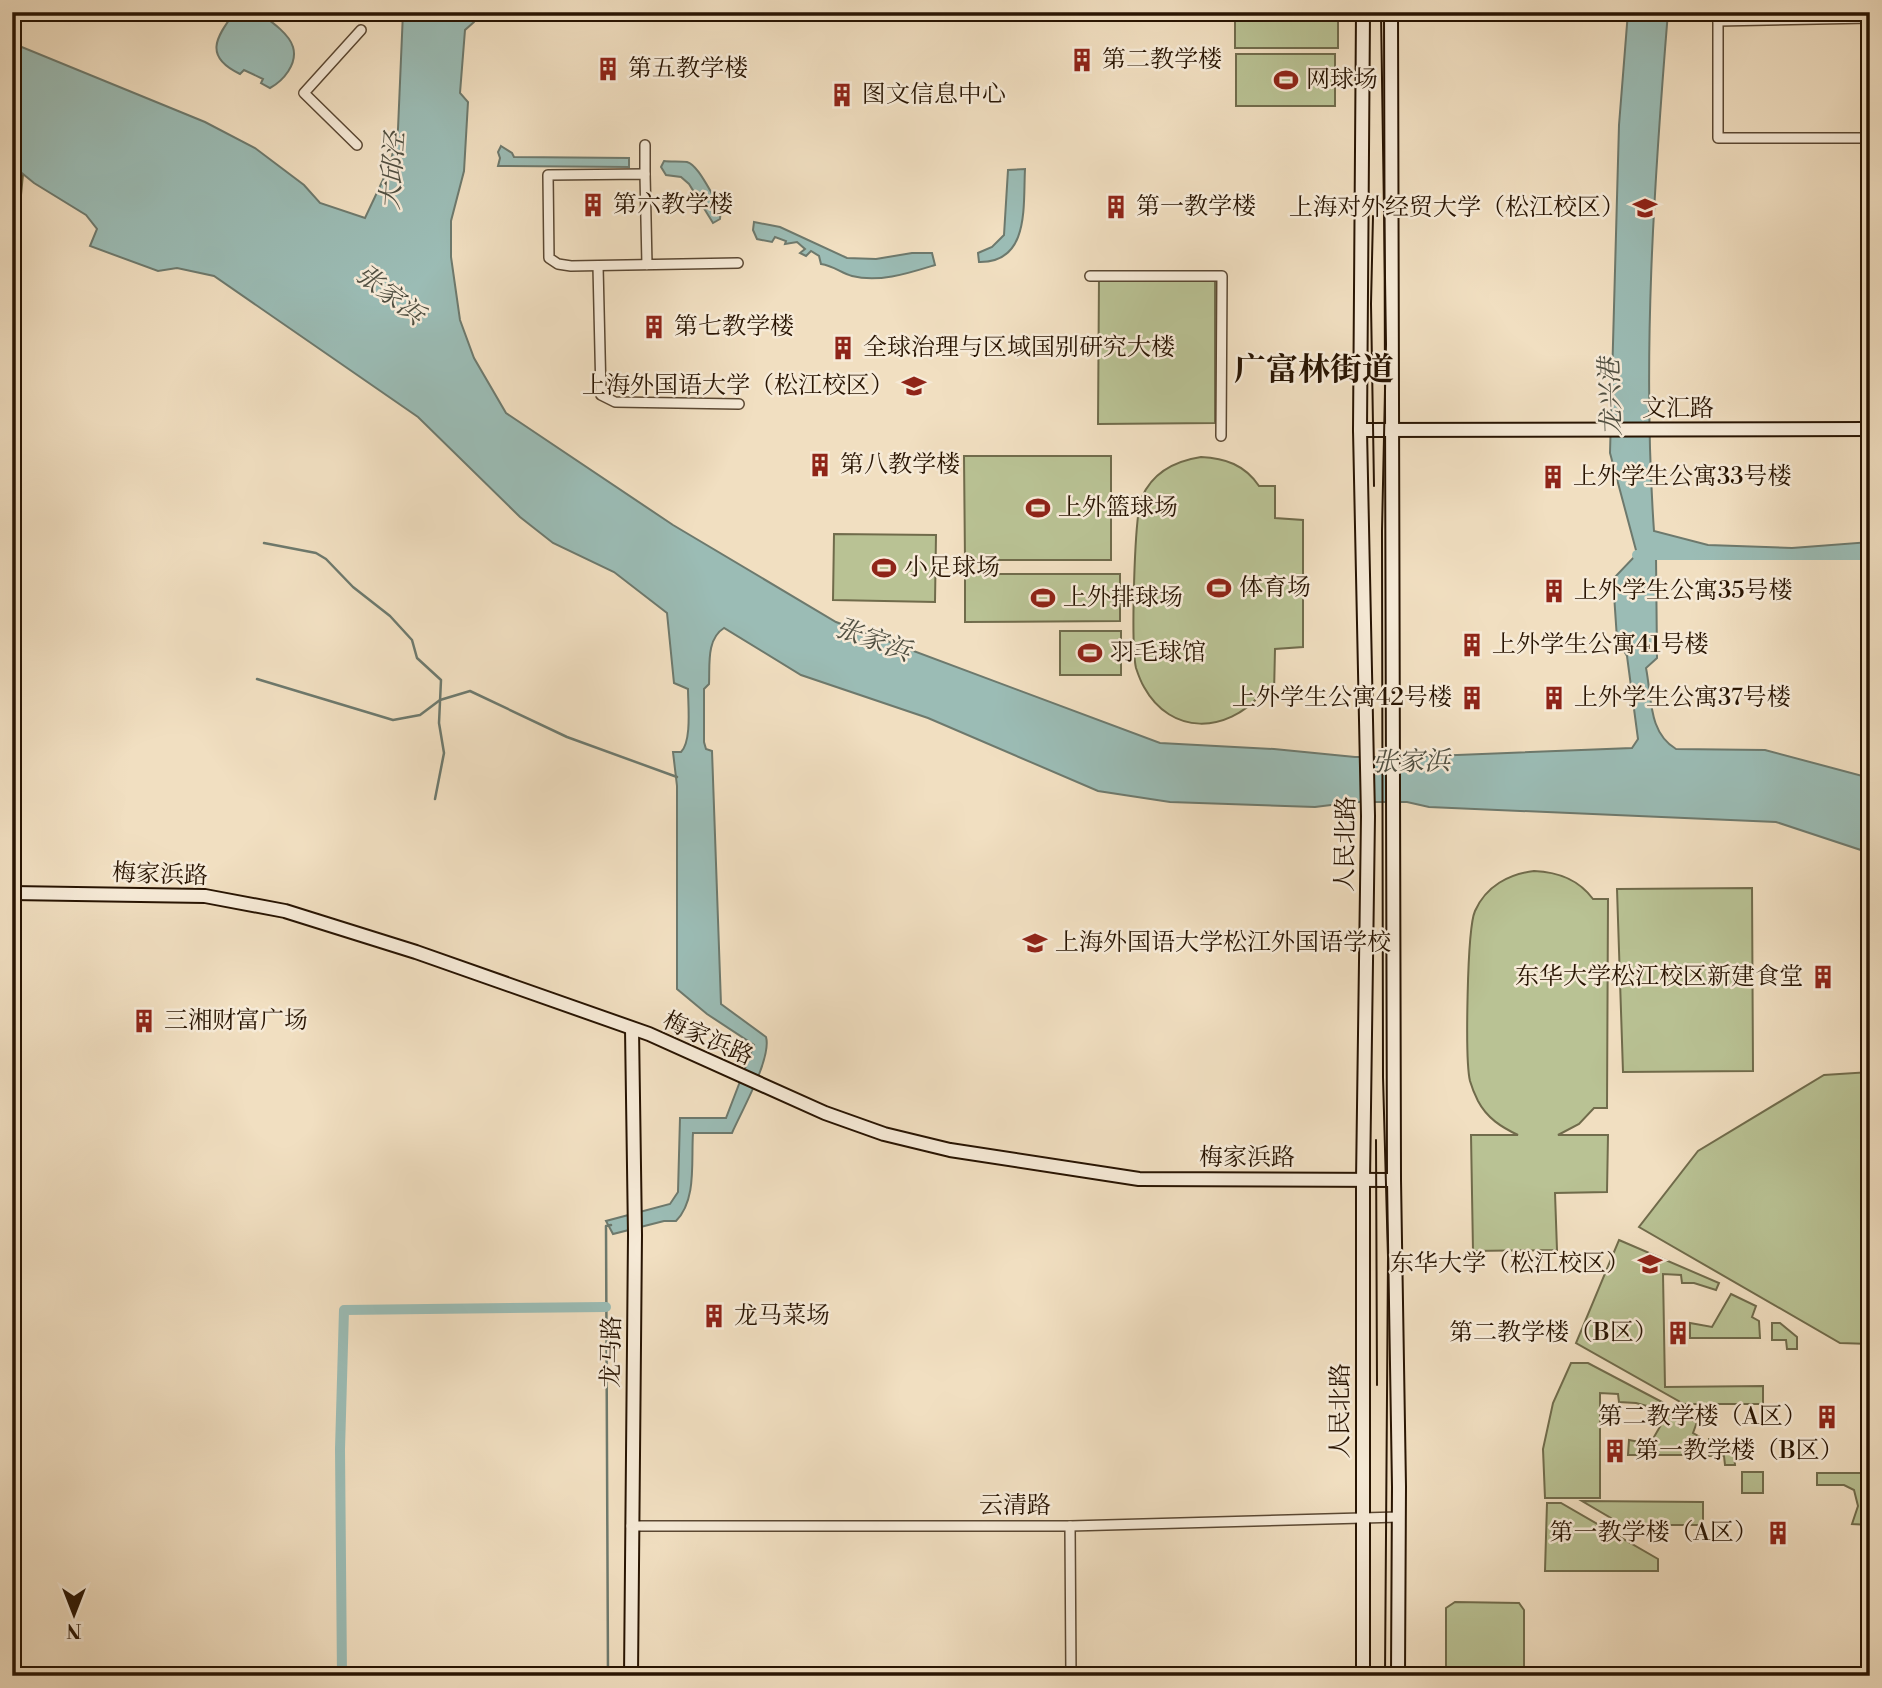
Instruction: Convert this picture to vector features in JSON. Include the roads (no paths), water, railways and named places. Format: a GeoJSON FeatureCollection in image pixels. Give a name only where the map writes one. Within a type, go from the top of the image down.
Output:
{"type":"FeatureCollection","features":[{"type":"Feature","properties":{"kind":"main road","name":"人民北路"},"geometry":{"type":"LineString","coordinates":[[1363,12],[1360,430],[1368,816],[1363,1180],[1363,1676]]}},
{"type":"Feature","properties":{"kind":"main road","name":"人民北路"},"geometry":{"type":"LineString","coordinates":[[1391,12],[1398,1676]]}},
{"type":"Feature","properties":{"kind":"main road","name":"文汇路"},"geometry":{"type":"LineString","coordinates":[[1360,430],[1870,429]]}},
{"type":"Feature","properties":{"kind":"main road","name":"梅家浜路"},"geometry":{"type":"LineString","coordinates":[[12,893],[205,896],[285,911],[416,952],[649,1034],[757,1084],[884,1135],[950,1150],[1139,1178],[1394,1180]]}},
{"type":"Feature","properties":{"kind":"main road","name":"龙马路"},"geometry":{"type":"LineString","coordinates":[[631,1676],[635,1235],[632,1029]]}},
{"type":"Feature","properties":{"kind":"street"},"geometry":{"type":"LineString","coordinates":[[1870,18],[1718,17],[1718,138],[1870,138]]}},
{"type":"Feature","properties":{"kind":"street"},"geometry":{"type":"LineString","coordinates":[[357,145],[304,93],[361,30]]}},
{"type":"Feature","properties":{"kind":"street"},"geometry":{"type":"LineString","coordinates":[[645,145],[647,265]]}},
{"type":"Feature","properties":{"kind":"street"},"geometry":{"type":"LineString","coordinates":[[645,174],[548,175],[549,258],[558,264],[738,263]]}},
{"type":"Feature","properties":{"kind":"street"},"geometry":{"type":"LineString","coordinates":[[598,265],[601,395],[615,402],[739,404]]}},
{"type":"Feature","properties":{"kind":"street"},"geometry":{"type":"LineString","coordinates":[[1090,275],[1222,276],[1221,436]]}},
{"type":"Feature","properties":{"kind":"street","name":"云清路"},"geometry":{"type":"LineString","coordinates":[[631,1525],[1070,1525],[1399,1517]]}},
{"type":"Feature","properties":{"kind":"street"},"geometry":{"type":"LineString","coordinates":[[1070,1525],[1071,1676]]}},
{"type":"Feature","properties":{"kind":"water"},"geometry":{"type":"Polygon","coordinates":[[[235,12],[258,12],[278,27],[291,42],[294,53],[291,66],[280,81],[270,88],[261,83],[263,79],[244,70],[240,74],[229,68],[217,54],[218,39],[235,12]]]}},
{"type":"Feature","properties":{"kind":"water"},"geometry":{"type":"Polygon","coordinates":[[[403,12],[475,12],[474,22],[465,30],[460,93],[468,102],[464,171],[451,221],[451,257],[460,320],[474,358],[506,413],[673,525],[836,622],[1160,743],[1274,749],[1355,757],[1407,757],[1632,748],[1638,739],[1627,656],[1617,639],[1613,579],[1637,554],[1610,453],[1619,125],[1628,12],[1668,12],[1654,206],[1649,337],[1654,531],[1708,545],[1792,548],[1870,542],[1870,554],[1656,555],[1657,658],[1646,668],[1653,713],[1660,733],[1676,749],[1765,750],[1870,778],[1870,853],[1776,822],[1429,807],[1407,802],[1355,802],[1315,807],[1170,802],[1098,791],[928,718],[801,675],[724,628],[714,639],[709,661],[709,684],[704,689],[704,742],[706,749],[712,751],[721,1004],[766,1037],[767,1046],[760,1071],[732,1133],[693,1133],[690,1191],[683,1212],[676,1221],[664,1221],[613,1234],[606,1221],[670,1204],[678,1192],[680,1118],[726,1118],[754,1045],[707,1014],[677,989],[677,786],[673,752],[681,752],[684,747],[689,722],[688,689],[674,683],[667,613],[614,572],[553,543],[520,517],[418,417],[214,276],[177,268],[158,271],[90,246],[97,229],[86,215],[34,183],[12,165],[12,43],[205,122],[255,148],[304,185],[320,203],[365,218],[390,165],[398,129],[403,12]]]}},
{"type":"Feature","properties":{"kind":"water"},"geometry":{"type":"Polygon","coordinates":[[[501,146],[514,157],[629,158],[629,167],[498,166],[501,146]]]}},
{"type":"Feature","properties":{"kind":"water"},"geometry":{"type":"Polygon","coordinates":[[[664,161],[692,164],[721,207],[720,219],[713,223],[689,184],[681,177],[666,175],[661,167],[664,161]]]}},
{"type":"Feature","properties":{"kind":"water"},"geometry":{"type":"Polygon","coordinates":[[[1025,169],[1023,215],[1015,243],[1007,253],[996,260],[979,262],[978,253],[992,247],[1004,235],[1008,170],[1025,169]]]}},
{"type":"Feature","properties":{"kind":"water"},"geometry":{"type":"Polygon","coordinates":[[[754,222],[780,227],[847,258],[876,259],[912,253],[932,253],[935,265],[883,278],[852,276],[821,264],[819,256],[811,251],[806,256],[800,253],[805,249],[797,242],[785,244],[786,241],[775,237],[772,242],[757,239],[753,230],[754,222]]]}},
{"type":"Feature","properties":{"kind":"waterway"},"geometry":{"type":"LineString","coordinates":[[264,543],[316,553],[326,559],[353,587],[390,616],[412,640],[417,658],[441,680],[439,723],[444,753],[435,799]]}},
{"type":"Feature","properties":{"kind":"waterway"},"geometry":{"type":"LineString","coordinates":[[1637,555],[1870,555]]}},
{"type":"Feature","properties":{"kind":"waterway"},"geometry":{"type":"LineString","coordinates":[[257,679],[393,720],[420,715],[440,700],[470,691],[567,737],[677,777]]}},
{"type":"Feature","properties":{"kind":"waterway"},"geometry":{"type":"LineString","coordinates":[[608,1676],[606,1226],[611,1225]]}},
{"type":"Feature","properties":{"kind":"waterway"},"geometry":{"type":"LineString","coordinates":[[342,1676],[340,1449],[344,1310],[606,1307]]}},
{"type":"Feature","properties":{"kind":"tram line"},"geometry":{"type":"LineString","coordinates":[[1381,12],[1386,344],[1382,531],[1383,1077],[1388,1257],[1385,1676]]}},
{"type":"Feature","properties":{"kind":"tram line"},"geometry":{"type":"LineString","coordinates":[[1373,216],[1371,304],[1374,486]]}},
{"type":"Feature","properties":{"kind":"tram line"},"geometry":{"type":"LineString","coordinates":[[1376,1140],[1377,1385]]}},
{"type":"Feature","properties":{"kind":"place","name":"第二教学楼"},"geometry":{"type":"Point","coordinates":[1082,60]}},
{"type":"Feature","properties":{"kind":"place","name":"第五教学楼"},"geometry":{"type":"Point","coordinates":[608,69]}},
{"type":"Feature","properties":{"kind":"place","name":"网球场"},"geometry":{"type":"Point","coordinates":[1286,80]}},
{"type":"Feature","properties":{"kind":"place","name":"图文信息中心"},"geometry":{"type":"Point","coordinates":[842,95]}},
{"type":"Feature","properties":{"kind":"place","name":"第六教学楼"},"geometry":{"type":"Point","coordinates":[593,205]}},
{"type":"Feature","properties":{"kind":"place","name":"第一教学楼"},"geometry":{"type":"Point","coordinates":[1116,207]}},
{"type":"Feature","properties":{"kind":"place","name":"上海对外经贸大学（松江校区）"},"geometry":{"type":"Point","coordinates":[1645,208]}},
{"type":"Feature","properties":{"kind":"place","name":"第七教学楼"},"geometry":{"type":"Point","coordinates":[654,327]}},
{"type":"Feature","properties":{"kind":"place","name":"全球治理与区域国别研究大楼"},"geometry":{"type":"Point","coordinates":[843,348]}},
{"type":"Feature","properties":{"kind":"place","name":"上海外国语大学（松江校区）"},"geometry":{"type":"Point","coordinates":[914,386]}},
{"type":"Feature","properties":{"kind":"place","name":"第八教学楼"},"geometry":{"type":"Point","coordinates":[820,465]}},
{"type":"Feature","properties":{"kind":"place","name":"上外学生公寓33号楼"},"geometry":{"type":"Point","coordinates":[1553,477]}},
{"type":"Feature","properties":{"kind":"place","name":"上外篮球场"},"geometry":{"type":"Point","coordinates":[1038,508]}},
{"type":"Feature","properties":{"kind":"place","name":"小足球场"},"geometry":{"type":"Point","coordinates":[884,568]}},
{"type":"Feature","properties":{"kind":"place","name":"体育场"},"geometry":{"type":"Point","coordinates":[1219,588]}},
{"type":"Feature","properties":{"kind":"place","name":"上外学生公寓35号楼"},"geometry":{"type":"Point","coordinates":[1554,591]}},
{"type":"Feature","properties":{"kind":"place","name":"上外排球场"},"geometry":{"type":"Point","coordinates":[1043,598]}},
{"type":"Feature","properties":{"kind":"place","name":"上外学生公寓41号楼"},"geometry":{"type":"Point","coordinates":[1472,645]}},
{"type":"Feature","properties":{"kind":"place","name":"羽毛球馆"},"geometry":{"type":"Point","coordinates":[1090,653]}},
{"type":"Feature","properties":{"kind":"place","name":"上外学生公寓42号楼"},"geometry":{"type":"Point","coordinates":[1472,698]}},
{"type":"Feature","properties":{"kind":"place","name":"上外学生公寓37号楼"},"geometry":{"type":"Point","coordinates":[1554,698]}},
{"type":"Feature","properties":{"kind":"place","name":"上海外国语大学松江外国语学校"},"geometry":{"type":"Point","coordinates":[1035,943]}},
{"type":"Feature","properties":{"kind":"place","name":"东华大学松江校区新建食堂"},"geometry":{"type":"Point","coordinates":[1823,977]}},
{"type":"Feature","properties":{"kind":"place","name":"三湘财富广场"},"geometry":{"type":"Point","coordinates":[144,1021]}},
{"type":"Feature","properties":{"kind":"place","name":"东华大学（松江校区）"},"geometry":{"type":"Point","coordinates":[1650,1264]}},
{"type":"Feature","properties":{"kind":"place","name":"龙马菜场"},"geometry":{"type":"Point","coordinates":[714,1316]}},
{"type":"Feature","properties":{"kind":"place","name":"第二教学楼（B区）"},"geometry":{"type":"Point","coordinates":[1678,1333]}},
{"type":"Feature","properties":{"kind":"place","name":"第二教学楼（A区）"},"geometry":{"type":"Point","coordinates":[1827,1417]}},
{"type":"Feature","properties":{"kind":"place","name":"第一教学楼（B区）"},"geometry":{"type":"Point","coordinates":[1615,1451]}},
{"type":"Feature","properties":{"kind":"place","name":"第一教学楼（A区）"},"geometry":{"type":"Point","coordinates":[1778,1533]}},
{"type":"Feature","properties":{"kind":"district","name":"广富林街道"},"geometry":{"type":"Point","coordinates":[1314,370]}},
{"type":"Feature","properties":{"kind":"water label","name":"大邱泾"},"geometry":{"type":"Point","coordinates":[393,171]}},
{"type":"Feature","properties":{"kind":"water label","name":"张家浜"},"geometry":{"type":"Point","coordinates":[390,295]}},
{"type":"Feature","properties":{"kind":"water label","name":"龙兴港"},"geometry":{"type":"Point","coordinates":[1611,397]}},
{"type":"Feature","properties":{"kind":"water label","name":"张家浜"},"geometry":{"type":"Point","coordinates":[873,640]}},
{"type":"Feature","properties":{"kind":"water label","name":"张家浜"},"geometry":{"type":"Point","coordinates":[1411,762]}}]}
